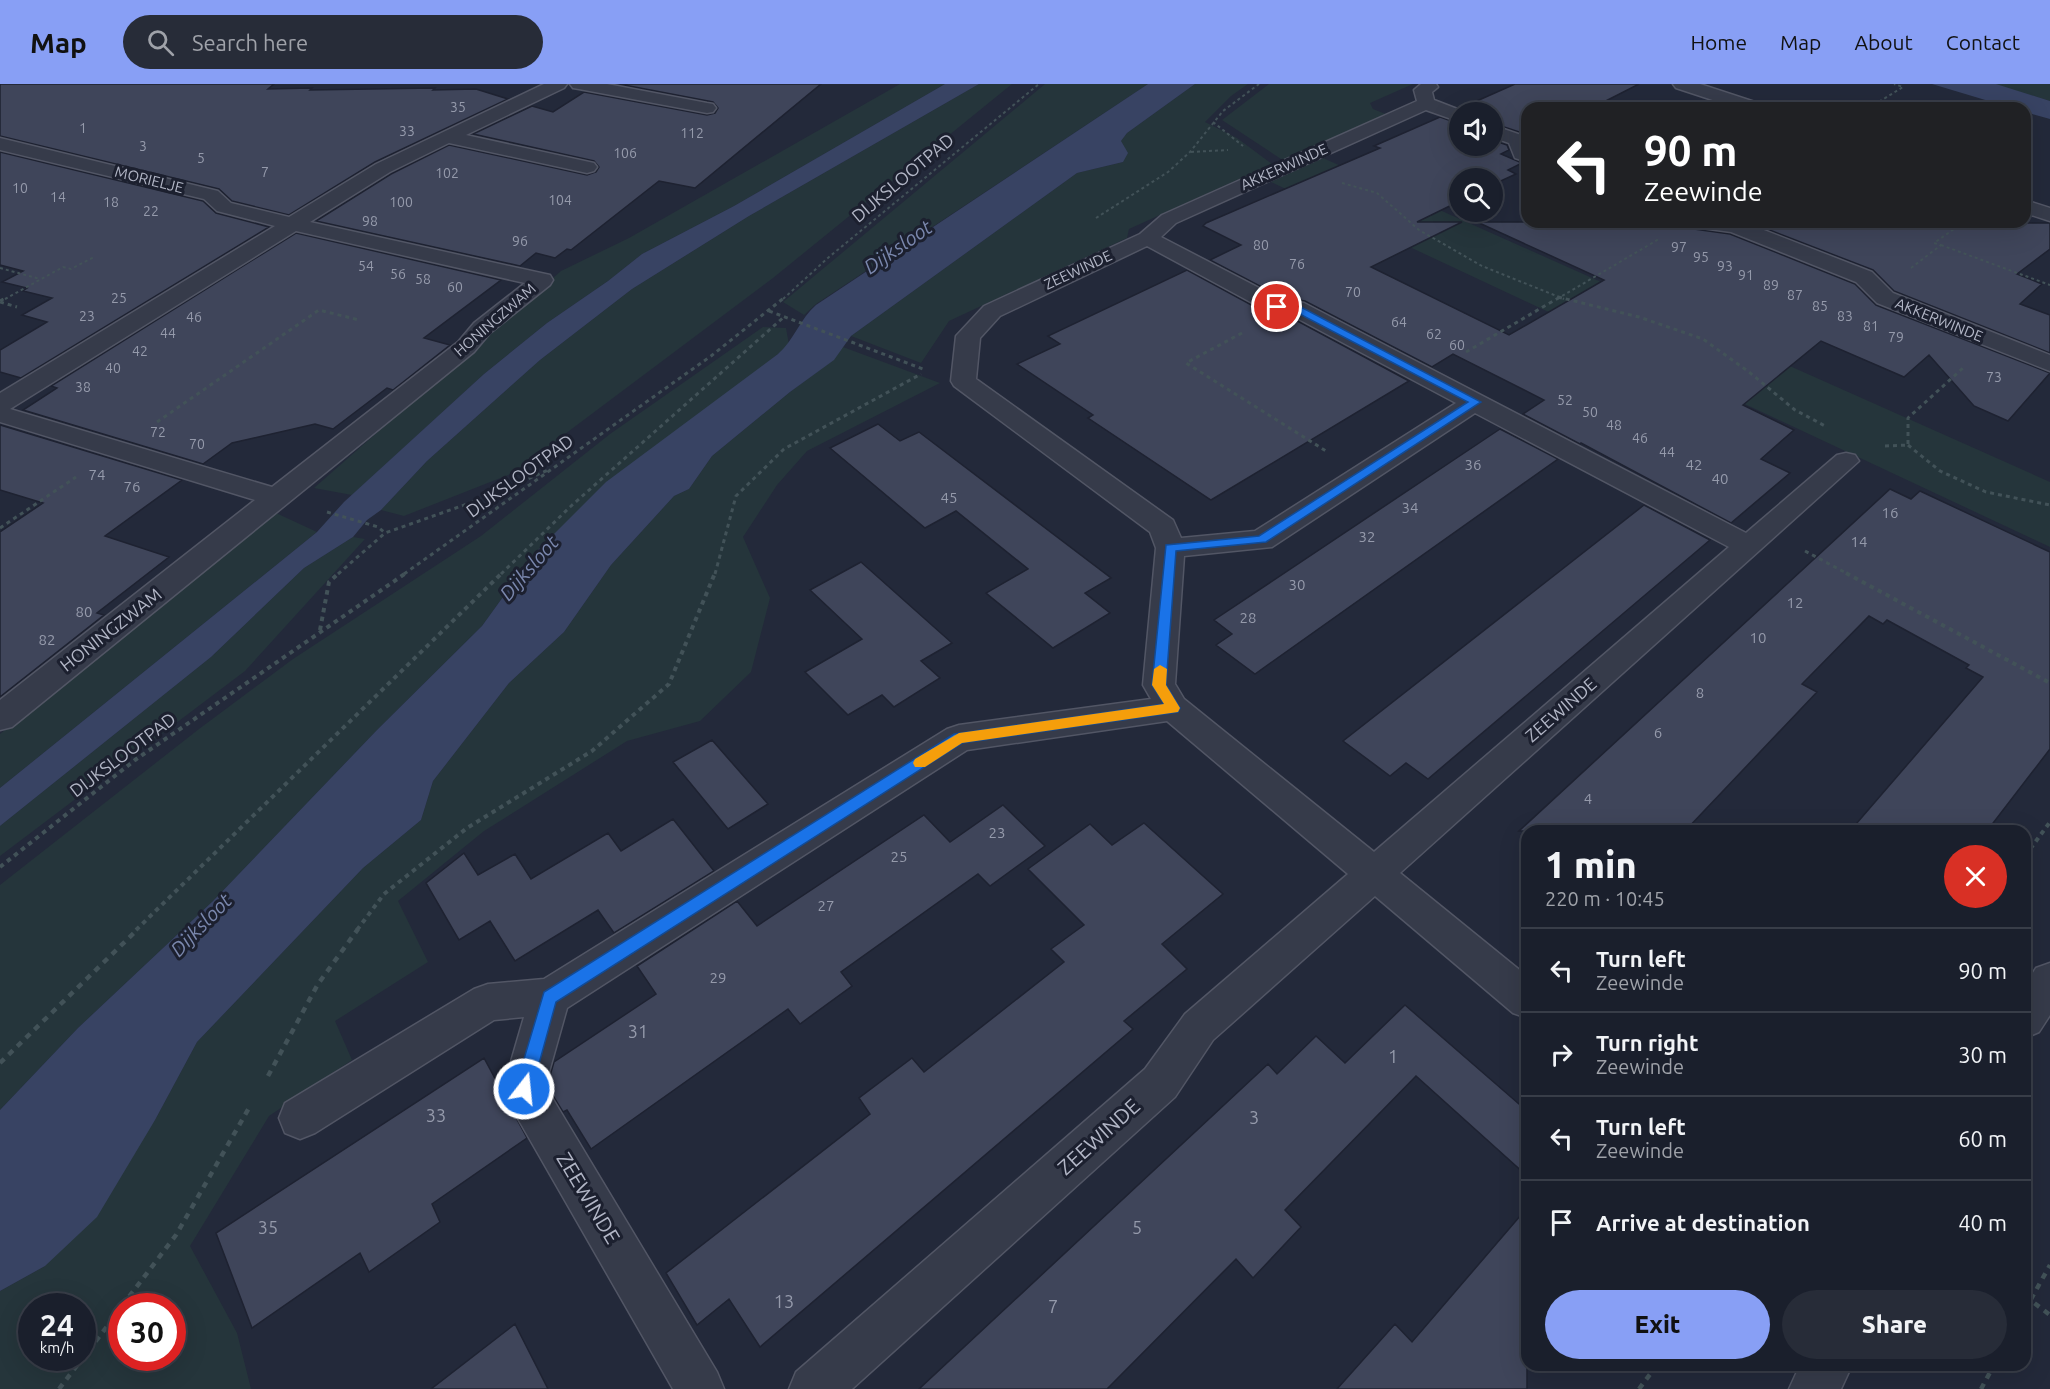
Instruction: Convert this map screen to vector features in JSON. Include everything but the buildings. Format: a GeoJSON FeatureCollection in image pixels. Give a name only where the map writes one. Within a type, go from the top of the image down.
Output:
{"type":"FeatureCollection","features":[{"type":"Feature","properties":{"kind":"street"},"geometry":{"type":"LineString","coordinates":[[0,404],[383,168],[558,84]]}},
{"type":"Feature","properties":{"kind":"street"},"geometry":{"type":"LineString","coordinates":[[579,84],[707,108]]}},
{"type":"Feature","properties":{"kind":"street"},"geometry":{"type":"LineString","coordinates":[[1437,84],[1423,90],[1426,103],[1449,112]]}},
{"type":"Feature","properties":{"kind":"street"},"geometry":{"type":"LineString","coordinates":[[1682,84],[1737,102]]}},
{"type":"Feature","properties":{"kind":"street"},"geometry":{"type":"LineString","coordinates":[[509,87],[535,95]]}},
{"type":"Feature","properties":{"kind":"street","name":"AKKERWINDE"},"geometry":{"type":"LineString","coordinates":[[1147,238],[1168,219],[1426,103]]}},
{"type":"Feature","properties":{"kind":"street"},"geometry":{"type":"LineString","coordinates":[[446,137],[587,167]]}},
{"type":"Feature","properties":{"kind":"street"},"geometry":{"type":"LineString","coordinates":[[1503,137],[1521,147]]}},
{"type":"Feature","properties":{"kind":"street","name":"MORIELJE"},"geometry":{"type":"LineString","coordinates":[[0,144],[211,195],[224,207],[293,224]]}},
{"type":"Feature","properties":{"kind":"street"},"geometry":{"type":"LineString","coordinates":[[2031,208],[2050,215]]}},
{"type":"Feature","properties":{"kind":"street","name":"HONINGZWAM"},"geometry":{"type":"LineString","coordinates":[[0,718],[466,347],[482,328],[542,280],[293,224]]}},
{"type":"Feature","properties":{"kind":"street","name":"AKKERWINDE"},"geometry":{"type":"LineString","coordinates":[[1747,228],[1871,284],[1885,298],[2050,364]]}},
{"type":"Feature","properties":{"kind":"street"},"geometry":{"type":"LineString","coordinates":[[1147,238],[1277,307],[1296,308],[1476,402],[1758,538]]}},
{"type":"Feature","properties":{"kind":"street","name":"ZEEWINDE"},"geometry":{"type":"LineString","coordinates":[[1147,238],[992,311],[968,336],[963,381],[1163,527],[1170,548]]}},
{"type":"Feature","properties":{"kind":"street"},"geometry":{"type":"LineString","coordinates":[[1476,402],[1262,540],[1170,548],[1159,685],[1173,708],[1521,995]]}},
{"type":"Feature","properties":{"kind":"street"},"geometry":{"type":"LineString","coordinates":[[0,414],[278,498]]}},
{"type":"Feature","properties":{"kind":"street","name":"ZEEWINDE"},"geometry":{"type":"LineString","coordinates":[[813,1389],[1160,1083],[1199,1027],[1856,454]]}},
{"type":"Feature","properties":{"kind":"street"},"geometry":{"type":"LineString","coordinates":[[300,1118],[488,1002],[550,998],[959,738],[1173,708]]}},
{"type":"Feature","properties":{"kind":"street"},"geometry":{"type":"LineString","coordinates":[[2031,1010],[2050,981]]}},
{"type":"Feature","properties":{"kind":"street","name":"ZEEWINDE"},"geometry":{"type":"LineString","coordinates":[[550,998],[524,1089],[700,1389]]}},
{"type":"Feature","properties":{"kind":"street"},"geometry":{"type":"LineString","coordinates":[[1813,1389],[1824,1371]]}},
{"type":"Feature","properties":{"kind":"path","name":"DIJKSLOOTPAD"},"geometry":{"type":"LineString","coordinates":[[0,867],[135,760],[320,631],[446,547],[711,356],[1039,84]]}},
{"type":"Feature","properties":{"kind":"path"},"geometry":{"type":"LineString","coordinates":[[1879,102],[1903,87],[1894,84]]}},
{"type":"Feature","properties":{"kind":"path"},"geometry":{"type":"LineString","coordinates":[[1190,152],[1247,149],[1213,122]]}},
{"type":"Feature","properties":{"kind":"path"},"geometry":{"type":"LineString","coordinates":[[1287,166],[1377,193],[1419,230],[1482,266],[1558,297],[1639,317],[1703,339],[1856,454],[1908,445],[1940,471],[1986,492],[2050,505]]}},
{"type":"Feature","properties":{"kind":"path"},"geometry":{"type":"LineString","coordinates":[[1954,229],[1934,243],[2050,285]]}},
{"type":"Feature","properties":{"kind":"path"},"geometry":{"type":"LineString","coordinates":[[1426,375],[1659,239]]}},
{"type":"Feature","properties":{"kind":"path"},"geometry":{"type":"LineString","coordinates":[[1871,284],[1941,245]]}},
{"type":"Feature","properties":{"kind":"path"},"geometry":{"type":"LineString","coordinates":[[0,301],[63,267],[71,269],[94,257]]}},
{"type":"Feature","properties":{"kind":"path"},"geometry":{"type":"LineString","coordinates":[[0,268],[40,279]]}},
{"type":"Feature","properties":{"kind":"path"},"geometry":{"type":"LineString","coordinates":[[0,301],[17,307]]}},
{"type":"Feature","properties":{"kind":"path"},"geometry":{"type":"LineString","coordinates":[[1282,307],[1278,313],[1186,363],[1363,474]]}},
{"type":"Feature","properties":{"kind":"path"},"geometry":{"type":"LineString","coordinates":[[0,528],[319,310],[359,320]]}},
{"type":"Feature","properties":{"kind":"path"},"geometry":{"type":"LineString","coordinates":[[265,1081],[318,984],[384,894],[467,828],[592,751],[669,684],[713,581],[736,496],[784,449],[928,371],[769,310]]}},
{"type":"Feature","properties":{"kind":"path"},"geometry":{"type":"LineString","coordinates":[[0,1063],[570,507],[785,316]]}},
{"type":"Feature","properties":{"kind":"path"},"geometry":{"type":"LineString","coordinates":[[1908,445],[1908,418],[1992,341]]}},
{"type":"Feature","properties":{"kind":"path"},"geometry":{"type":"LineString","coordinates":[[320,631],[329,582],[385,532],[487,496],[556,467]]}},
{"type":"Feature","properties":{"kind":"path"},"geometry":{"type":"LineString","coordinates":[[321,510],[378,527],[385,532]]}},
{"type":"Feature","properties":{"kind":"path"},"geometry":{"type":"LineString","coordinates":[[1758,538],[2050,683]]}},
{"type":"Feature","properties":{"kind":"path"},"geometry":{"type":"LineString","coordinates":[[2031,848],[2050,822]]}},
{"type":"Feature","properties":{"kind":"path"},"geometry":{"type":"LineString","coordinates":[[132,1293],[176,1235],[253,1101]]}},
{"type":"Feature","properties":{"kind":"path"},"geometry":{"type":"LineString","coordinates":[[2050,1265],[2031,1300],[2050,1315]]}},
{"type":"Feature","properties":{"kind":"path"},"geometry":{"type":"LineString","coordinates":[[59,1389],[108,1325]]}},
{"type":"Feature","properties":{"kind":"path"},"geometry":{"type":"LineString","coordinates":[[1639,1389],[1652,1371]]}},
{"type":"Feature","properties":{"kind":"path"},"geometry":{"type":"LineString","coordinates":[[1981,1389],[1991,1371]]}},
{"type":"Feature","properties":{"kind":"shaded area"},"geometry":{"type":"Polygon","coordinates":[[[900,84],[945,84],[734,206],[642,254],[608,281],[547,323],[484,374],[352,495],[314,488],[561,271],[629,238],[900,84]]]}},
{"type":"Feature","properties":{"kind":"shaded area"},"geometry":{"type":"Polygon","coordinates":[[[979,84],[1012,84],[773,278],[513,473],[404,516],[381,510],[427,461],[540,360],[632,289],[749,216],[979,84]]]}},
{"type":"Feature","properties":{"kind":"shaded area"},"geometry":{"type":"Polygon","coordinates":[[[1045,84],[1148,84],[816,304],[804,315],[783,302],[1045,84]]]}},
{"type":"Feature","properties":{"kind":"shaded area"},"geometry":{"type":"Polygon","coordinates":[[[1195,84],[1248,84],[1231,96],[1205,122],[1237,138],[1272,164],[1129,229],[1127,238],[949,321],[921,363],[851,336],[1077,173],[1123,162],[1121,141],[1127,133],[1195,84]]]}},
{"type":"Feature","properties":{"kind":"shaded area"},"geometry":{"type":"Polygon","coordinates":[[[1269,84],[1413,84],[1370,103],[1373,109],[1388,115],[1284,161],[1222,120],[1269,84]]]}},
{"type":"Feature","properties":{"kind":"shaded area"},"geometry":{"type":"Polygon","coordinates":[[[2050,84],[2050,101],[1997,85],[2050,84]]]}},
{"type":"Feature","properties":{"kind":"shaded area"},"geometry":{"type":"Polygon","coordinates":[[[1323,158],[1449,214],[1449,222],[1467,222],[2050,482],[2050,547],[1271,182],[1323,158]]]}},
{"type":"Feature","properties":{"kind":"shaded area"},"geometry":{"type":"Polygon","coordinates":[[[763,327],[786,328],[789,345],[534,554],[482,626],[377,730],[213,901],[78,1028],[0,1110],[0,885],[199,729],[293,659],[481,536],[610,434],[763,327]]]}},
{"type":"Feature","properties":{"kind":"shaded area"},"geometry":{"type":"Polygon","coordinates":[[[843,347],[940,383],[807,451],[777,485],[743,537],[770,598],[751,672],[700,721],[627,741],[484,831],[398,901],[428,962],[335,1021],[352,1060],[269,1116],[190,1246],[237,1333],[251,1389],[0,1389],[0,1291],[45,1266],[155,1120],[197,1042],[363,868],[421,820],[433,781],[509,683],[564,632],[611,565],[674,496],[689,489],[712,456],[833,360],[843,347]]]}},
{"type":"Feature","properties":{"kind":"shaded area"},"geometry":{"type":"Polygon","coordinates":[[[276,513],[317,532],[0,788],[0,734],[276,513]]]}},
{"type":"Feature","properties":{"kind":"shaded area"},"geometry":{"type":"Polygon","coordinates":[[[353,537],[365,539],[245,671],[0,856],[0,826],[211,657],[304,568],[353,537]]]}},
{"type":"Feature","properties":{"kind":"water"},"geometry":{"type":"Polygon","coordinates":[[[945,84],[979,84],[749,216],[632,289],[540,360],[427,461],[381,510],[367,520],[353,537],[304,568],[211,657],[0,826],[0,788],[317,532],[344,502],[484,374],[547,323],[608,281],[642,254],[734,206],[945,84]]]}},
{"type":"Feature","properties":{"kind":"water","name":"Dijksloot"},"geometry":{"type":"Polygon","coordinates":[[[1148,84],[1195,84],[1127,133],[1121,141],[1128,153],[1123,162],[1077,173],[851,336],[834,360],[790,392],[712,456],[689,489],[674,496],[611,565],[564,632],[509,683],[433,781],[421,820],[363,868],[197,1042],[155,1120],[97,1217],[45,1266],[0,1291],[0,1110],[78,1028],[213,901],[377,730],[482,626],[534,554],[606,482],[778,354],[816,305],[1148,84]]]}},
{"type":"Feature","properties":{"kind":"water"},"geometry":{"type":"Polygon","coordinates":[[[1932,84],[1996,84],[2050,101],[2050,119],[2031,114],[2031,102],[1992,102],[1932,84]]]}},
{"type":"Feature","properties":{"kind":"slow traffic"},"geometry":{"type":"LineString","coordinates":[[920,763],[959,738],[1173,708],[1159,685],[1160,669]]}},
{"type":"Feature","properties":{"kind":"route"},"geometry":{"type":"LineString","coordinates":[[524,1089],[550,998],[959,738],[1173,708],[1159,685],[1170,548],[1262,540],[1476,402],[1296,308],[1277,307]]}}]}
